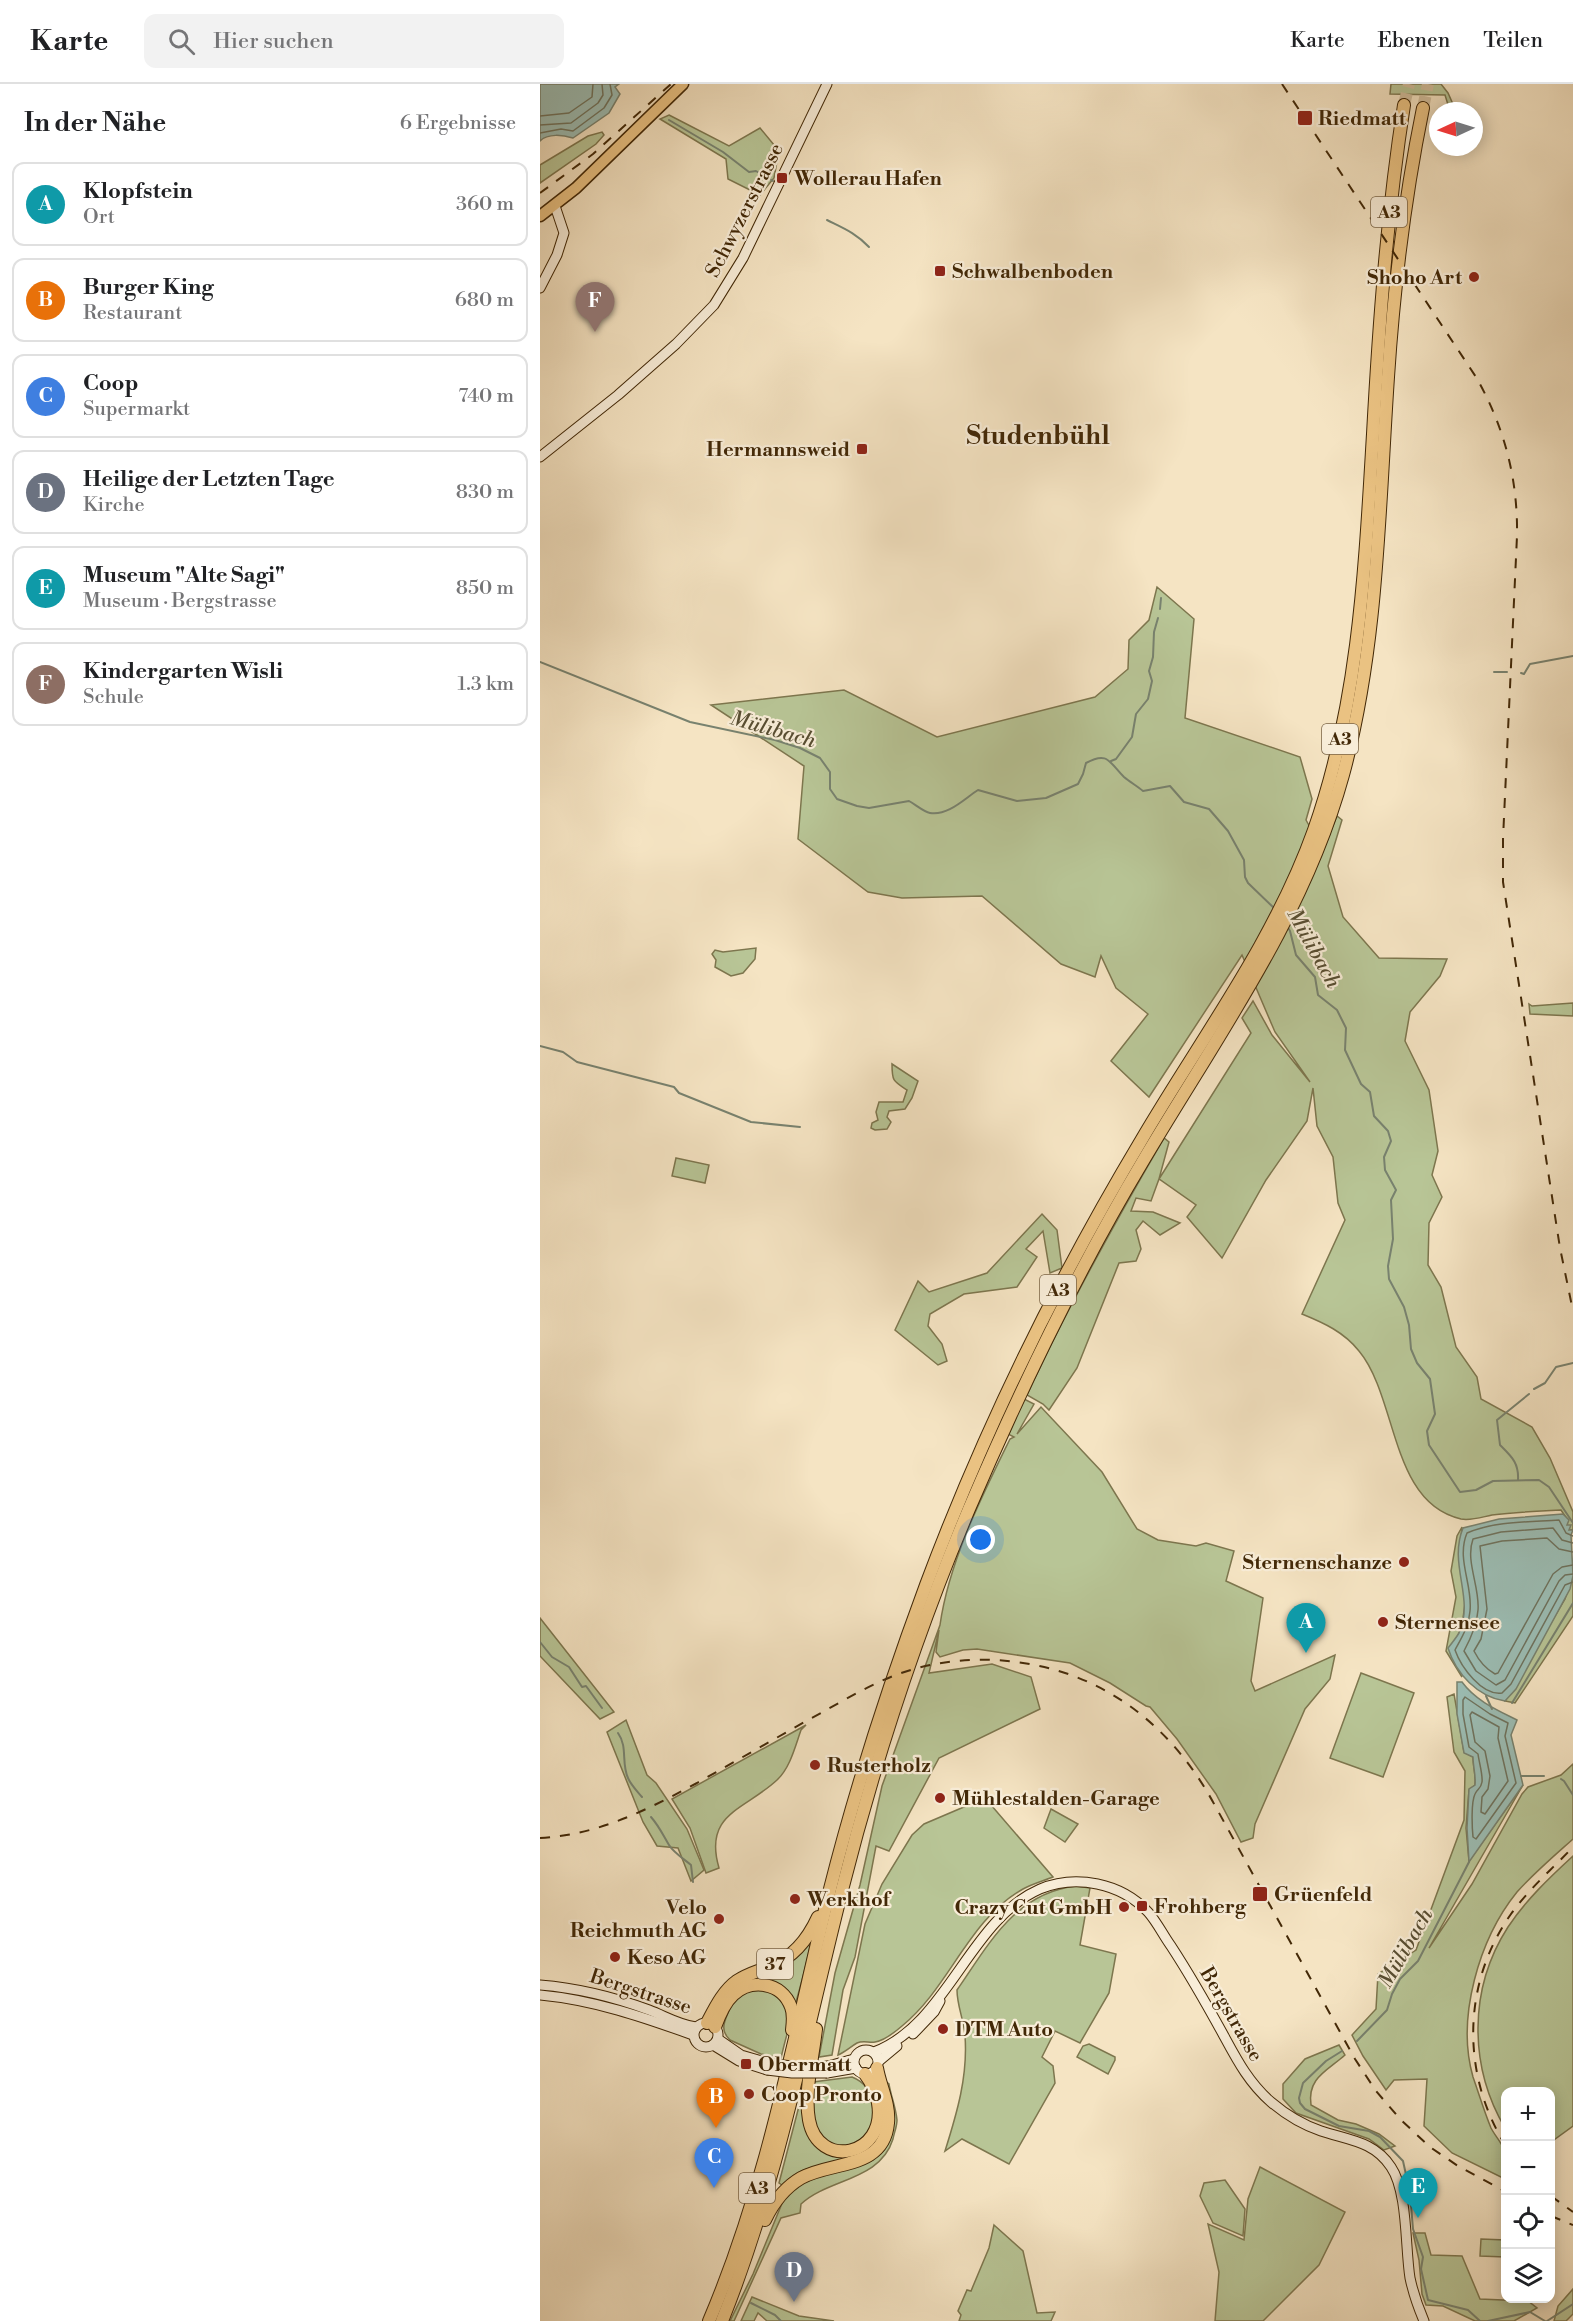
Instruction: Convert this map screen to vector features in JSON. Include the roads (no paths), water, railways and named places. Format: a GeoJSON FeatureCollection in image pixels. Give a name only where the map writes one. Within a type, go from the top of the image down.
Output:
{"type":"FeatureCollection","features":[{"type":"Feature","properties":{"kind":"highway","name":"A3"},"geometry":{"type":"LineString","coordinates":[[709,2321],[735,2256],[751,2207],[791,2056],[830,1891],[864,1767],[901,1655],[946,1535],[1001,1406],[1049,1307],[1101,1210],[1155,1118],[1287,919],[1342,777],[1362,684],[1374,589],[1377,455],[1387,232],[1404,105]]}},
{"type":"Feature","properties":{"kind":"highway","name":"A3"},"geometry":{"type":"LineString","coordinates":[[1378,435],[1400,247],[1423,108]]}},
{"type":"Feature","properties":{"kind":"highway","name":"A3"},"geometry":{"type":"LineString","coordinates":[[722,2321],[740,2276],[770,2185],[854,1844],[889,1726],[935,1596],[993,1453],[1044,1345],[1138,1168],[1250,975]]}},
{"type":"Feature","properties":{"kind":"highway","name":"37"},"geometry":{"type":"LineString","coordinates":[[707,2033],[724,1995],[735,1983],[747,1975],[781,1962],[798,1948],[811,1931],[830,1891]]}},
{"type":"Feature","properties":{"kind":"highway"},"geometry":{"type":"LineString","coordinates":[[823,1968],[808,2112],[815,2136],[830,2149],[843,2152],[856,2149],[868,2142],[876,2131],[879,2120],[878,2104],[872,2084],[858,2067]]}},
{"type":"Feature","properties":{"kind":"highway"},"geometry":{"type":"LineString","coordinates":[[707,2033],[735,1993],[748,1986],[768,1985],[785,1996],[792,2010],[791,2056]]}},
{"type":"Feature","properties":{"kind":"highway"},"geometry":{"type":"LineString","coordinates":[[740,2276],[771,2208],[785,2190],[807,2175],[864,2159],[882,2143],[887,2129],[888,2115],[877,2061]]}},
{"type":"Feature","properties":{"kind":"main road"},"geometry":{"type":"LineString","coordinates":[[540,216],[555,206],[683,84]]}},
{"type":"Feature","properties":{"kind":"main road","name":"Schwyzerstrasse"},"geometry":{"type":"LineString","coordinates":[[540,457],[618,395],[676,344],[714,305],[743,258],[827,84]]}},
{"type":"Feature","properties":{"kind":"main road"},"geometry":{"type":"LineString","coordinates":[[540,288],[557,255],[564,233],[555,206]]}},
{"type":"Feature","properties":{"kind":"main road","name":"Bergstrasse"},"geometry":{"type":"LineString","coordinates":[[540,1985],[577,1990],[622,2001],[662,2015],[707,2033],[739,2061],[792,2073],[858,2067],[871,2074],[877,2061],[942,1996],[1000,1918],[1011,1907],[1032,1893],[1051,1886],[1077,1882],[1106,1886],[1128,1896],[1149,1913],[1252,2083],[1273,2104],[1294,2119],[1321,2131],[1361,2142],[1372,2148],[1391,2166],[1397,2177],[1401,2194],[1411,2283],[1424,2321]]}},
{"type":"Feature","properties":{"kind":"main road","name":"Bergstrasse"},"geometry":{"type":"LineString","coordinates":[[540,1995],[575,1999],[616,2008],[707,2033]]}},
{"type":"Feature","properties":{"kind":"main road","name":"Bergstrasse"},"geometry":{"type":"LineString","coordinates":[[858,2067],[861,2051],[868,2050],[877,2061]]}},
{"type":"Feature","properties":{"kind":"water"},"geometry":{"type":"Polygon","coordinates":[[[540,84],[619,84],[615,87],[620,94],[609,113],[573,138],[551,136],[540,141],[540,84]]]}},
{"type":"Feature","properties":{"kind":"water"},"geometry":{"type":"Polygon","coordinates":[[[1563,1514],[1569,1520],[1567,1525],[1571,1525],[1569,1530],[1573,1530],[1571,1535],[1573,1576],[1570,1589],[1516,1689],[1505,1701],[1495,1699],[1469,1683],[1456,1667],[1448,1648],[1459,1633],[1463,1620],[1463,1594],[1458,1555],[1463,1528],[1499,1519],[1563,1514]]]}},
{"type":"Feature","properties":{"kind":"water"},"geometry":{"type":"Polygon","coordinates":[[[1457,1682],[1462,1682],[1474,1695],[1487,1704],[1517,1720],[1511,1735],[1523,1785],[1469,1862],[1467,1828],[1469,1789],[1475,1785],[1475,1778],[1473,1757],[1464,1753],[1457,1714],[1457,1682]]]}},
{"type":"Feature","properties":{"kind":"waterway"},"geometry":{"type":"LineString","coordinates":[[669,120],[723,152],[749,172],[756,171],[773,181]]}},
{"type":"Feature","properties":{"kind":"waterway"},"geometry":{"type":"LineString","coordinates":[[827,220],[854,234],[869,247]]}},
{"type":"Feature","properties":{"kind":"waterway"},"geometry":{"type":"LineString","coordinates":[[1160,609],[1161,598]]}},
{"type":"Feature","properties":{"kind":"waterway"},"geometry":{"type":"LineString","coordinates":[[1111,761],[1116,759],[1132,737],[1136,714],[1148,699],[1152,681],[1149,671],[1158,618]]}},
{"type":"Feature","properties":{"kind":"waterway"},"geometry":{"type":"LineString","coordinates":[[1521,673],[1524,674],[1530,664],[1573,656]]}},
{"type":"Feature","properties":{"kind":"waterway","name":"Mülibach"},"geometry":{"type":"LineString","coordinates":[[540,662],[690,722],[775,740],[800,748],[820,758],[830,772],[830,789],[837,799],[857,806],[869,808],[909,801],[925,811],[937,813],[956,806],[978,790],[1017,801],[1046,798],[1078,784],[1086,763],[1104,758],[1143,791],[1170,786],[1184,802],[1209,809],[1228,831],[1244,860],[1245,877],[1248,883],[1275,909]]}},
{"type":"Feature","properties":{"kind":"waterway"},"geometry":{"type":"LineString","coordinates":[[1494,672],[1507,672]]}},
{"type":"Feature","properties":{"kind":"waterway","name":"Mülibach"},"geometry":{"type":"LineString","coordinates":[[1287,926],[1296,955],[1315,977],[1318,995],[1337,1010],[1346,1028],[1345,1050],[1361,1084],[1370,1092],[1374,1116],[1388,1131],[1391,1141],[1384,1157],[1385,1170],[1396,1190],[1391,1200],[1393,1239],[1388,1266],[1389,1279],[1404,1307],[1409,1325],[1411,1349],[1417,1363],[1430,1379],[1435,1414],[1427,1431],[1429,1445],[1460,1492],[1476,1490],[1493,1481],[1539,1480],[1549,1487],[1573,1523]]}},
{"type":"Feature","properties":{"kind":"waterway"},"geometry":{"type":"LineString","coordinates":[[540,1046],[563,1052],[577,1062],[674,1087],[679,1093],[751,1122],[800,1127]]}},
{"type":"Feature","properties":{"kind":"waterway"},"geometry":{"type":"LineString","coordinates":[[1534,1389],[1545,1383],[1556,1367],[1573,1363]]}},
{"type":"Feature","properties":{"kind":"waterway"},"geometry":{"type":"LineString","coordinates":[[1518,1480],[1514,1461],[1500,1445],[1497,1420],[1529,1394]]}},
{"type":"Feature","properties":{"kind":"waterway","name":"Mülibach"},"geometry":{"type":"LineString","coordinates":[[1512,1703],[1573,1603]]}},
{"type":"Feature","properties":{"kind":"waterway"},"geometry":{"type":"LineString","coordinates":[[540,1642],[552,1657],[569,1667],[582,1687],[586,1686],[602,1708]]}},
{"type":"Feature","properties":{"kind":"waterway","name":"Mülibach"},"geometry":{"type":"LineString","coordinates":[[1486,1696],[1492,1709]]}},
{"type":"Feature","properties":{"kind":"waterway"},"geometry":{"type":"LineString","coordinates":[[618,1733],[623,1744],[628,1778],[642,1797]]}},
{"type":"Feature","properties":{"kind":"waterway"},"geometry":{"type":"LineString","coordinates":[[1521,1776],[1544,1776]]}},
{"type":"Feature","properties":{"kind":"waterway"},"geometry":{"type":"LineString","coordinates":[[1561,1779],[1573,1795]]}},
{"type":"Feature","properties":{"kind":"waterway"},"geometry":{"type":"LineString","coordinates":[[651,1817],[671,1848],[691,1865],[693,1882]]}},
{"type":"Feature","properties":{"kind":"waterway","name":"Mülibach"},"geometry":{"type":"LineString","coordinates":[[1357,2041],[1387,2010],[1400,1979],[1418,1961],[1469,1862]]}},
{"type":"Feature","properties":{"kind":"waterway","name":"Mülibach"},"geometry":{"type":"LineString","coordinates":[[1342,2051],[1326,2061],[1303,2083],[1300,2103],[1305,2109],[1339,2126],[1369,2131],[1380,2137],[1403,2161],[1410,2193],[1413,2229],[1423,2257],[1421,2269],[1428,2300],[1468,2310],[1480,2321]]}},
{"type":"Feature","properties":{"kind":"waterway"},"geometry":{"type":"LineString","coordinates":[[751,2303],[775,2315],[781,2321]]}},
{"type":"Feature","properties":{"kind":"waterway","name":"Mülibach"},"geometry":{"type":"LineString","coordinates":[[1547,2321],[1573,2304]]}},
{"type":"Feature","properties":{"kind":"waterway","name":"Mülibach"},"geometry":{"type":"LineString","coordinates":[[1488,2321],[1530,2312],[1545,2321]]}},
{"type":"Feature","properties":{"kind":"tunnel"},"geometry":{"type":"LineString","coordinates":[[1404,105],[1409,84]]}},
{"type":"Feature","properties":{"kind":"tunnel"},"geometry":{"type":"LineString","coordinates":[[1423,108],[1428,84]]}},
{"type":"Feature","properties":{"kind":"railway"},"geometry":{"type":"LineString","coordinates":[[540,193],[593,154],[671,84]]}},
{"type":"Feature","properties":{"kind":"railway"},"geometry":{"type":"LineString","coordinates":[[1282,84],[1476,377],[1502,434],[1512,473],[1517,536],[1503,882],[1560,1248],[1573,1311]]}},
{"type":"Feature","properties":{"kind":"railway"},"geometry":{"type":"LineString","coordinates":[[540,1838],[582,1832],[622,1820],[660,1803],[860,1691],[915,1669],[959,1661],[982,1660],[1027,1664],[1071,1675],[1115,1696],[1154,1725],[1171,1742],[1213,1802],[1355,2059],[1376,2091],[1401,2120],[1430,2147],[1458,2166],[1501,2189]]}},
{"type":"Feature","properties":{"kind":"railway"},"geometry":{"type":"LineString","coordinates":[[1503,2141],[1491,2118],[1481,2090],[1475,2060],[1473,2029],[1476,1999],[1483,1969],[1495,1941],[1511,1914],[1573,1847]]}},
{"type":"Feature","properties":{"kind":"railway"},"geometry":{"type":"LineString","coordinates":[[1555,2199],[1573,2212]]}},
{"type":"Feature","properties":{"kind":"railway"},"geometry":{"type":"LineString","coordinates":[[1555,2218],[1573,2225]]}},
{"type":"Feature","properties":{"kind":"place","name":"Riedmatt"},"geometry":{"type":"Point","coordinates":[1305,118]}},
{"type":"Feature","properties":{"kind":"place","name":"Wollerau Hafen"},"geometry":{"type":"Point","coordinates":[782,178]}},
{"type":"Feature","properties":{"kind":"place","name":"Schwalbenboden"},"geometry":{"type":"Point","coordinates":[940,271]}},
{"type":"Feature","properties":{"kind":"place","name":"Shoho Art"},"geometry":{"type":"Point","coordinates":[1474,277]}},
{"type":"Feature","properties":{"kind":"place","name":"Kindergarten Wisli"},"geometry":{"type":"Point","coordinates":[595,332]}},
{"type":"Feature","properties":{"kind":"place","name":"Hermannsweid"},"geometry":{"type":"Point","coordinates":[862,449]}},
{"type":"Feature","properties":{"kind":"place","name":"Sternenschanze"},"geometry":{"type":"Point","coordinates":[1404,1562]}},
{"type":"Feature","properties":{"kind":"place","name":"Sternensee"},"geometry":{"type":"Point","coordinates":[1383,1622]}},
{"type":"Feature","properties":{"kind":"place","name":"Klopfstein"},"geometry":{"type":"Point","coordinates":[1306,1653]}},
{"type":"Feature","properties":{"kind":"place","name":"Rusterholz"},"geometry":{"type":"Point","coordinates":[815,1765]}},
{"type":"Feature","properties":{"kind":"place","name":"Mühlestalden-Garage"},"geometry":{"type":"Point","coordinates":[940,1798]}},
{"type":"Feature","properties":{"kind":"place","name":"Grüenfeld"},"geometry":{"type":"Point","coordinates":[1260,1894]}},
{"type":"Feature","properties":{"kind":"place","name":"Werkhof"},"geometry":{"type":"Point","coordinates":[795,1899]}},
{"type":"Feature","properties":{"kind":"place","name":"Frohberg"},"geometry":{"type":"Point","coordinates":[1142,1906]}},
{"type":"Feature","properties":{"kind":"place","name":"Crazy Cut GmbH"},"geometry":{"type":"Point","coordinates":[1124,1907]}},
{"type":"Feature","properties":{"kind":"place","name":"Velo Reichmuth AG"},"geometry":{"type":"Point","coordinates":[719,1919]}},
{"type":"Feature","properties":{"kind":"place","name":"Keso AG"},"geometry":{"type":"Point","coordinates":[615,1957]}},
{"type":"Feature","properties":{"kind":"place","name":"DTM Auto"},"geometry":{"type":"Point","coordinates":[943,2029]}},
{"type":"Feature","properties":{"kind":"place","name":"Obermatt"},"geometry":{"type":"Point","coordinates":[746,2064]}},
{"type":"Feature","properties":{"kind":"place","name":"Coop Pronto"},"geometry":{"type":"Point","coordinates":[749,2094]}},
{"type":"Feature","properties":{"kind":"place","name":"Burger King"},"geometry":{"type":"Point","coordinates":[716,2128]}},
{"type":"Feature","properties":{"kind":"place","name":"Coop"},"geometry":{"type":"Point","coordinates":[714,2188]}},
{"type":"Feature","properties":{"kind":"place","name":"Museum \"Alte Sagi\""},"geometry":{"type":"Point","coordinates":[1418,2218]}},
{"type":"Feature","properties":{"kind":"place","name":"Heilige der Letzten Tage"},"geometry":{"type":"Point","coordinates":[794,2302]}},
{"type":"Feature","properties":{"kind":"district","name":"Studenbühl"},"geometry":{"type":"Point","coordinates":[1038,435]}}]}
